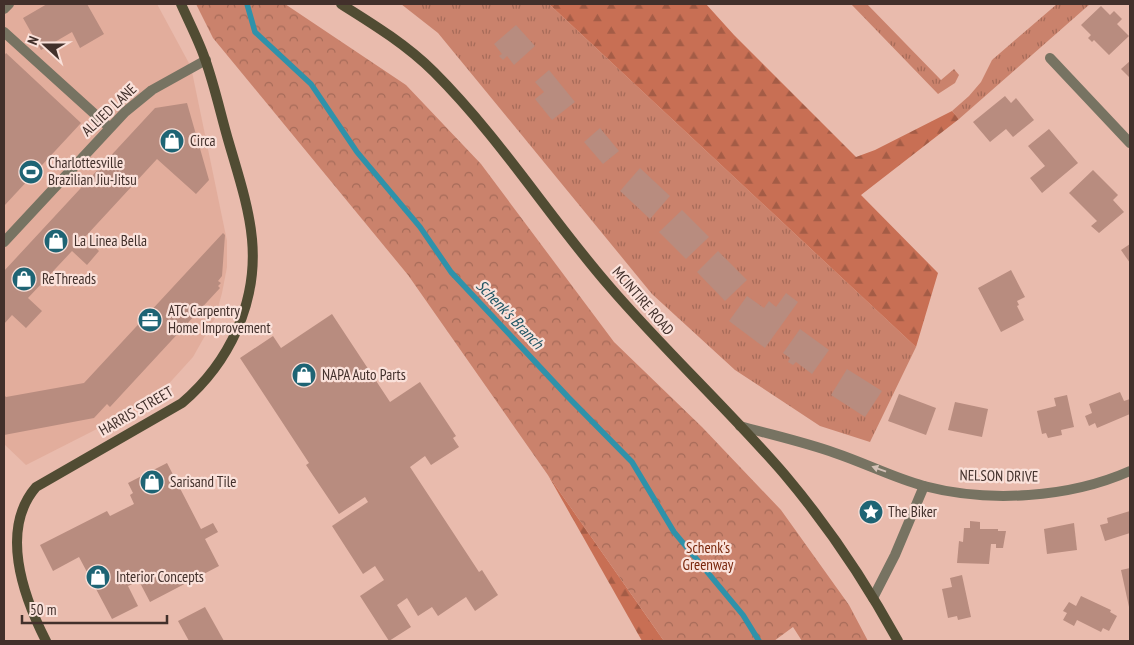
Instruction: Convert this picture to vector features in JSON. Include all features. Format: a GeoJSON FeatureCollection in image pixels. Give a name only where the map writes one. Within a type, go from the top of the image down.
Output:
{"type":"FeatureCollection","features":[{"type":"Feature","properties":{"kind":"main road","name":"HARRIS STREET"},"geometry":{"type":"LineString","coordinates":[[46,641],[19,588],[10,552],[12,521],[22,500],[36,486],[182,404],[200,388],[219,364],[242,318],[253,273],[252,237],[241,186],[206,60],[181,4]]}},
{"type":"Feature","properties":{"kind":"main road","name":"MCINTIRE ROAD"},"geometry":{"type":"LineString","coordinates":[[341,4],[402,46],[432,71],[471,110],[610,286],[674,359],[740,426],[786,477],[829,532],[873,598],[898,641]]}},
{"type":"Feature","properties":{"kind":"street"},"geometry":{"type":"LineString","coordinates":[[4,9],[9,4]]}},
{"type":"Feature","properties":{"kind":"street"},"geometry":{"type":"LineString","coordinates":[[4,32],[109,127]]}},
{"type":"Feature","properties":{"kind":"street"},"geometry":{"type":"LineString","coordinates":[[1050,58],[1130,143]]}},
{"type":"Feature","properties":{"kind":"street","name":"ALLIED LANE"},"geometry":{"type":"LineString","coordinates":[[4,242],[109,127],[152,90],[206,60]]}},
{"type":"Feature","properties":{"kind":"street","name":"NELSON DRIVE"},"geometry":{"type":"LineString","coordinates":[[740,426],[833,452],[924,486],[972,493],[1022,495],[1088,485],[1130,471]]}},
{"type":"Feature","properties":{"kind":"street"},"geometry":{"type":"LineString","coordinates":[[873,598],[895,555],[924,486]]}},
{"type":"Feature","properties":{"kind":"shaded area"},"geometry":{"type":"Polygon","coordinates":[[[4,4],[157,4],[191,67],[227,241],[227,267],[215,318],[193,357],[154,400],[26,465],[4,444],[4,4]]]}},
{"type":"Feature","properties":{"kind":"green space","name":"Schenk's Greenway"},"geometry":{"type":"Polygon","coordinates":[[[196,4],[285,4],[406,85],[481,164],[614,342],[702,427],[781,510],[849,605],[868,641],[802,641],[793,627],[774,641],[664,641],[408,275],[213,38],[196,4]]]}},
{"type":"Feature","properties":{"kind":"green space"},"geometry":{"type":"Polygon","coordinates":[[[401,4],[549,4],[916,347],[870,442],[820,426],[735,370],[652,294],[438,33],[401,4]]]}},
{"type":"Feature","properties":{"kind":"green space"},"geometry":{"type":"Polygon","coordinates":[[[549,4],[706,4],[734,35],[856,157],[875,150],[952,111],[959,119],[861,195],[938,273],[916,347],[549,4]]]}},
{"type":"Feature","properties":{"kind":"green space"},"geometry":{"type":"Polygon","coordinates":[[[851,4],[867,4],[941,80],[954,69],[959,75],[955,83],[938,94],[851,4]]]}},
{"type":"Feature","properties":{"kind":"green space"},"geometry":{"type":"Polygon","coordinates":[[[1057,4],[1090,4],[959,119],[952,111],[981,82],[992,60],[1057,4]]]}},
{"type":"Feature","properties":{"kind":"green space"},"geometry":{"type":"Polygon","coordinates":[[[548,475],[664,641],[642,641],[548,475]]]}},
{"type":"Feature","properties":{"kind":"building"},"geometry":{"type":"Polygon","coordinates":[[[47,4],[87,4],[104,34],[80,48],[72,32],[41,50],[23,18],[47,4]]]}},
{"type":"Feature","properties":{"kind":"building"},"geometry":{"type":"Polygon","coordinates":[[[1101,6],[1110,15],[1114,11],[1122,19],[1117,24],[1129,36],[1109,55],[1094,40],[1092,42],[1088,38],[1091,35],[1081,25],[1101,6]]]}},
{"type":"Feature","properties":{"kind":"building"},"geometry":{"type":"Polygon","coordinates":[[[516,25],[535,46],[514,65],[507,56],[503,60],[499,56],[502,54],[494,44],[516,25]]]}},
{"type":"Feature","properties":{"kind":"building"},"geometry":{"type":"Polygon","coordinates":[[[6,53],[81,123],[4,206],[4,56],[6,53]]]}},
{"type":"Feature","properties":{"kind":"building"},"geometry":{"type":"Polygon","coordinates":[[[1130,61],[1130,78],[1121,69],[1130,61]]]}},
{"type":"Feature","properties":{"kind":"building"},"geometry":{"type":"Polygon","coordinates":[[[549,70],[575,102],[552,120],[535,99],[544,92],[535,82],[549,70]]]}},
{"type":"Feature","properties":{"kind":"building"},"geometry":{"type":"Polygon","coordinates":[[[1005,96],[1011,103],[1016,98],[1034,120],[1013,137],[1006,129],[990,142],[973,122],[1005,96]]]}},
{"type":"Feature","properties":{"kind":"building"},"geometry":{"type":"Polygon","coordinates":[[[187,103],[209,180],[196,194],[157,159],[85,237],[99,251],[87,265],[72,251],[28,298],[42,311],[26,328],[12,315],[4,324],[4,271],[155,108],[187,103]]]}},
{"type":"Feature","properties":{"kind":"building"},"geometry":{"type":"Polygon","coordinates":[[[600,128],[619,151],[603,164],[584,142],[600,128]]]}},
{"type":"Feature","properties":{"kind":"building"},"geometry":{"type":"Polygon","coordinates":[[[1049,129],[1078,163],[1042,193],[1030,178],[1045,166],[1028,146],[1049,129]]]}},
{"type":"Feature","properties":{"kind":"building"},"geometry":{"type":"Polygon","coordinates":[[[640,168],[670,196],[650,219],[620,191],[640,168]]]}},
{"type":"Feature","properties":{"kind":"building"},"geometry":{"type":"Polygon","coordinates":[[[1093,170],[1118,195],[1113,200],[1124,212],[1099,233],[1091,226],[1097,221],[1069,193],[1093,170]]]}},
{"type":"Feature","properties":{"kind":"building"},"geometry":{"type":"Polygon","coordinates":[[[682,210],[709,237],[686,259],[659,232],[682,210]]]}},
{"type":"Feature","properties":{"kind":"building"},"geometry":{"type":"Polygon","coordinates":[[[223,233],[225,235],[222,276],[218,281],[221,283],[218,286],[220,288],[110,407],[107,404],[94,418],[4,435],[4,395],[6,397],[84,383],[223,233]]]}},
{"type":"Feature","properties":{"kind":"building"},"geometry":{"type":"Polygon","coordinates":[[[1130,244],[1130,263],[1121,250],[1130,244]]]}},
{"type":"Feature","properties":{"kind":"building"},"geometry":{"type":"Polygon","coordinates":[[[718,251],[747,280],[725,301],[697,272],[718,251]]]}},
{"type":"Feature","properties":{"kind":"building"},"geometry":{"type":"Polygon","coordinates":[[[1011,270],[1025,297],[1017,301],[1019,305],[1017,306],[1024,320],[1001,332],[978,288],[1011,270]]]}},
{"type":"Feature","properties":{"kind":"building"},"geometry":{"type":"Polygon","coordinates":[[[786,293],[798,302],[765,348],[729,321],[747,296],[764,308],[769,301],[776,307],[786,293]]]}},
{"type":"Feature","properties":{"kind":"building"},"geometry":{"type":"Polygon","coordinates":[[[332,314],[390,402],[420,382],[456,436],[453,438],[459,447],[431,465],[425,456],[410,467],[479,572],[482,570],[498,595],[475,611],[466,597],[438,616],[432,607],[418,616],[407,598],[397,605],[411,627],[389,641],[360,596],[384,580],[375,566],[363,574],[332,526],[368,502],[365,497],[339,514],[306,465],[309,463],[240,358],[273,336],[281,348],[332,314]]]}},
{"type":"Feature","properties":{"kind":"building"},"geometry":{"type":"Polygon","coordinates":[[[800,329],[829,350],[812,374],[796,362],[793,365],[788,362],[790,358],[783,353],[800,329]]]}},
{"type":"Feature","properties":{"kind":"building"},"geometry":{"type":"Polygon","coordinates":[[[847,369],[882,391],[865,417],[831,395],[847,369]]]}},
{"type":"Feature","properties":{"kind":"building"},"geometry":{"type":"Polygon","coordinates":[[[1120,392],[1124,401],[1130,399],[1130,414],[1097,428],[1095,423],[1089,426],[1085,416],[1092,413],[1089,404],[1120,392]]]}},
{"type":"Feature","properties":{"kind":"building"},"geometry":{"type":"Polygon","coordinates":[[[899,394],[936,408],[926,435],[888,421],[899,394]]]}},
{"type":"Feature","properties":{"kind":"building"},"geometry":{"type":"Polygon","coordinates":[[[1067,395],[1074,427],[1061,430],[1062,435],[1048,438],[1046,433],[1042,434],[1037,411],[1056,406],[1054,398],[1067,395]]]}},
{"type":"Feature","properties":{"kind":"building"},"geometry":{"type":"Polygon","coordinates":[[[955,402],[988,409],[982,437],[948,430],[955,402]]]}},
{"type":"Feature","properties":{"kind":"building"},"geometry":{"type":"Polygon","coordinates":[[[167,463],[201,529],[213,523],[218,532],[205,539],[219,566],[150,602],[139,581],[128,586],[138,606],[112,619],[79,557],[53,571],[40,545],[107,511],[110,516],[134,504],[130,495],[133,493],[128,483],[167,463]]]}},
{"type":"Feature","properties":{"kind":"building"},"geometry":{"type":"Polygon","coordinates":[[[1130,511],[1130,533],[1105,541],[1100,525],[1108,523],[1107,518],[1130,511]]]}},
{"type":"Feature","properties":{"kind":"building"},"geometry":{"type":"Polygon","coordinates":[[[970,521],[980,522],[980,529],[1006,531],[1003,548],[996,548],[996,544],[991,544],[989,564],[957,563],[959,541],[963,542],[964,528],[970,528],[970,521]]]}},
{"type":"Feature","properties":{"kind":"building"},"geometry":{"type":"Polygon","coordinates":[[[1074,523],[1077,550],[1047,554],[1044,529],[1074,523]]]}},
{"type":"Feature","properties":{"kind":"building"},"geometry":{"type":"Polygon","coordinates":[[[1130,568],[1130,607],[1129,607],[1121,570],[1130,568]]]}},
{"type":"Feature","properties":{"kind":"building"},"geometry":{"type":"Polygon","coordinates":[[[962,575],[971,617],[958,620],[957,616],[948,618],[942,589],[952,587],[950,578],[962,575]]]}},
{"type":"Feature","properties":{"kind":"building"},"geometry":{"type":"Polygon","coordinates":[[[1081,596],[1111,610],[1110,612],[1117,616],[1109,631],[1103,628],[1101,632],[1077,620],[1074,626],[1063,620],[1067,613],[1063,611],[1069,602],[1076,606],[1081,596]]]}},
{"type":"Feature","properties":{"kind":"building"},"geometry":{"type":"Polygon","coordinates":[[[205,607],[224,641],[189,641],[178,621],[205,607]]]}},
{"type":"Feature","properties":{"kind":"waterway","name":"Schenk's Branch"},"geometry":{"type":"LineString","coordinates":[[247,4],[255,32],[311,84],[357,152],[420,227],[451,272],[568,397],[632,462],[674,532],[743,615],[759,641]]}},
{"type":"Feature","properties":{"kind":"place","name":"Circa"},"geometry":{"type":"Point","coordinates":[172,141]}},
{"type":"Feature","properties":{"kind":"place","name":"Charlottesville Brazilian Jiu-Jitsu"},"geometry":{"type":"Point","coordinates":[31,172]}},
{"type":"Feature","properties":{"kind":"place","name":"La Linea Bella"},"geometry":{"type":"Point","coordinates":[56,241]}},
{"type":"Feature","properties":{"kind":"place","name":"ReThreads"},"geometry":{"type":"Point","coordinates":[24,279]}},
{"type":"Feature","properties":{"kind":"place","name":"ATC Carpentry Home Improvement"},"geometry":{"type":"Point","coordinates":[150,320]}},
{"type":"Feature","properties":{"kind":"place","name":"NAPA Auto Parts"},"geometry":{"type":"Point","coordinates":[304,375]}},
{"type":"Feature","properties":{"kind":"place","name":"Sarisand Tile"},"geometry":{"type":"Point","coordinates":[152,482]}},
{"type":"Feature","properties":{"kind":"place","name":"The Biker"},"geometry":{"type":"Point","coordinates":[871,512]}},
{"type":"Feature","properties":{"kind":"place","name":"Interior Concepts"},"geometry":{"type":"Point","coordinates":[98,577]}}]}
